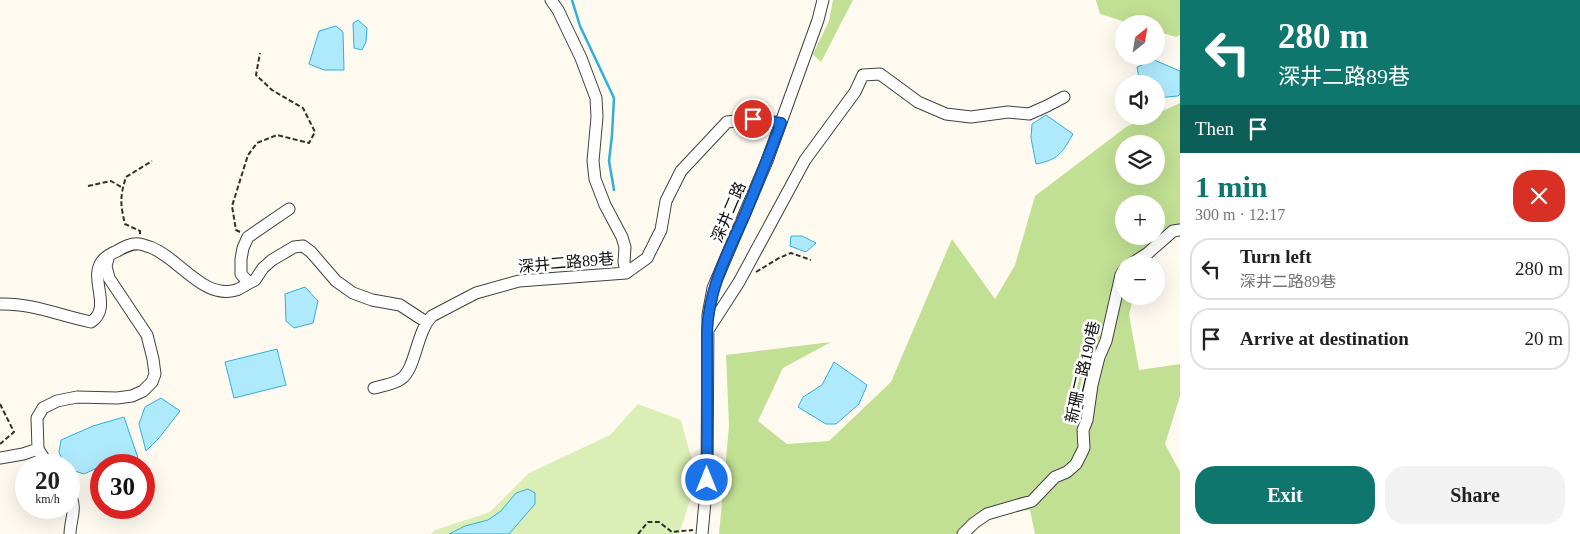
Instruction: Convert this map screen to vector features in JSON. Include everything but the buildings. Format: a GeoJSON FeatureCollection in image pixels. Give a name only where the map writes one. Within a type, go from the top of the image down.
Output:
{"type":"FeatureCollection","features":[{"type":"Feature","properties":{"kind":"street"},"geometry":{"type":"LineString","coordinates":[[551,0],[558,10],[581,58],[596,98],[597,117],[593,161],[595,180],[605,205],[622,237],[625,247],[624,262],[626,272]]}},
{"type":"Feature","properties":{"kind":"street","name":"深井二路"},"geometry":{"type":"LineString","coordinates":[[702,532],[707,480],[707,332],[713,288],[767,160],[818,20],[823,0]]}},
{"type":"Feature","properties":{"kind":"street"},"geometry":{"type":"LineString","coordinates":[[707,332],[739,282],[805,160],[855,92],[863,75],[880,74],[918,102],[946,114],[963,116],[1008,112],[1029,114],[1064,97]]}},
{"type":"Feature","properties":{"kind":"street","name":"深井二路89巷"},"geometry":{"type":"LineString","coordinates":[[426,322],[432,316],[476,293],[519,281],[626,272],[647,258],[661,230],[666,201],[681,171],[727,122],[753,119],[781,123]]}},
{"type":"Feature","properties":{"kind":"street"},"geometry":{"type":"LineString","coordinates":[[249,283],[242,274],[241,260],[243,248],[248,237],[289,209]]}},
{"type":"Feature","properties":{"kind":"street"},"geometry":{"type":"LineString","coordinates":[[1145,255],[1173,231],[1180,230]]}},
{"type":"Feature","properties":{"kind":"street"},"geometry":{"type":"LineString","coordinates":[[0,304],[32,306],[91,322],[100,313],[101,299],[97,277],[98,269],[103,260],[109,255],[126,246],[140,244],[159,250],[204,286],[217,290],[235,291],[255,280],[263,268],[272,260],[294,247],[303,246],[311,252],[336,281],[352,293],[372,300],[400,305],[426,322],[411,365],[401,379],[374,388]]}},
{"type":"Feature","properties":{"kind":"street"},"geometry":{"type":"LineString","coordinates":[[41,454],[38,449],[37,418],[43,408],[57,401],[77,397],[117,398],[132,396],[143,391],[152,382],[155,374],[147,336],[110,278],[106,266],[109,255]]}},
{"type":"Feature","properties":{"kind":"street","name":"新珊二路190巷"},"geometry":{"type":"LineString","coordinates":[[963,534],[987,514],[1032,501],[1055,477],[1067,472],[1076,464],[1084,448],[1083,430],[1087,420],[1092,385],[1106,340],[1115,301]]}},
{"type":"Feature","properties":{"kind":"street"},"geometry":{"type":"LineString","coordinates":[[0,458],[38,449]]}},
{"type":"Feature","properties":{"kind":"street"},"geometry":{"type":"LineString","coordinates":[[70,534],[72,519]]}},
{"type":"Feature","properties":{"kind":"path"},"geometry":{"type":"LineString","coordinates":[[248,237],[236,230],[232,206],[248,155],[257,144],[277,135],[310,143],[315,132],[303,108],[272,90],[256,75],[260,53]]}},
{"type":"Feature","properties":{"kind":"path"},"geometry":{"type":"LineString","coordinates":[[140,244],[140,231],[125,224],[120,205],[126,177],[152,161]]}},
{"type":"Feature","properties":{"kind":"path"},"geometry":{"type":"LineString","coordinates":[[88,186],[111,181],[123,188]]}},
{"type":"Feature","properties":{"kind":"path"},"geometry":{"type":"LineString","coordinates":[[755,273],[791,253],[811,260]]}},
{"type":"Feature","properties":{"kind":"path"},"geometry":{"type":"LineString","coordinates":[[0,404],[14,432],[0,444]]}},
{"type":"Feature","properties":{"kind":"path"},"geometry":{"type":"LineString","coordinates":[[638,534],[648,522],[659,522],[671,533],[702,532]]}},
{"type":"Feature","properties":{"kind":"green space"},"geometry":{"type":"Polygon","coordinates":[[[833,0],[853,0],[821,62],[813,54],[829,21],[833,0]]]}},
{"type":"Feature","properties":{"kind":"green space"},"geometry":{"type":"Polygon","coordinates":[[[1096,0],[1180,0],[1180,35],[1176,37],[1165,34],[1165,15],[1115,15],[1115,19],[1100,14],[1096,0]]]}},
{"type":"Feature","properties":{"kind":"green space"},"geometry":{"type":"Polygon","coordinates":[[[1180,103],[1180,229],[1165,241],[1165,195],[1115,195],[1115,245],[1161,245],[1149,255],[1115,255],[1115,305],[1132,305],[1129,314],[1139,370],[1180,364],[1180,396],[1165,444],[1180,472],[1180,534],[1035,534],[1030,510],[973,515],[956,534],[719,534],[729,426],[726,355],[831,342],[783,368],[758,421],[787,444],[829,441],[891,382],[952,239],[995,299],[1015,265],[1035,196],[1115,135],[1115,185],[1165,185],[1165,135],[1115,135],[1131,125],[1165,125],[1165,110],[1180,103]]]}},
{"type":"Feature","properties":{"kind":"green space"},"geometry":{"type":"Polygon","coordinates":[[[638,404],[681,420],[697,479],[679,534],[431,534],[435,530],[490,512],[529,473],[610,435],[638,404]]]}},
{"type":"Feature","properties":{"kind":"water"},"geometry":{"type":"Polygon","coordinates":[[[358,20],[367,28],[366,42],[362,50],[354,48],[353,23],[358,20]]]}},
{"type":"Feature","properties":{"kind":"water"},"geometry":{"type":"Polygon","coordinates":[[[336,26],[343,32],[344,70],[324,70],[309,64],[319,31],[336,26]]]}},
{"type":"Feature","properties":{"kind":"water"},"geometry":{"type":"Polygon","coordinates":[[[1142,65],[1165,65],[1180,71],[1180,94],[1178,96],[1165,97],[1165,75],[1138,75],[1137,67],[1142,65]]]}},
{"type":"Feature","properties":{"kind":"water"},"geometry":{"type":"Polygon","coordinates":[[[1046,115],[1073,134],[1059,155],[1036,164],[1031,138],[1032,124],[1046,115]]]}},
{"type":"Feature","properties":{"kind":"water"},"geometry":{"type":"Polygon","coordinates":[[[791,236],[802,236],[816,243],[806,252],[790,246],[791,236]]]}},
{"type":"Feature","properties":{"kind":"water"},"geometry":{"type":"Polygon","coordinates":[[[305,287],[318,301],[313,323],[294,328],[286,321],[285,294],[305,287]]]}},
{"type":"Feature","properties":{"kind":"water"},"geometry":{"type":"Polygon","coordinates":[[[277,349],[286,385],[234,398],[225,362],[277,349]]]}},
{"type":"Feature","properties":{"kind":"water"},"geometry":{"type":"Polygon","coordinates":[[[834,362],[867,385],[859,404],[836,424],[826,424],[798,407],[803,397],[822,385],[834,362]]]}},
{"type":"Feature","properties":{"kind":"water"},"geometry":{"type":"Polygon","coordinates":[[[161,398],[180,411],[146,451],[139,424],[145,407],[161,398]]]}},
{"type":"Feature","properties":{"kind":"water"},"geometry":{"type":"Polygon","coordinates":[[[124,417],[137,454],[90,454],[90,471],[84,474],[80,473],[80,454],[60,454],[61,440],[93,426],[124,417]]]}},
{"type":"Feature","properties":{"kind":"water"},"geometry":{"type":"Polygon","coordinates":[[[528,489],[535,493],[535,504],[509,534],[449,534],[465,526],[488,520],[501,511],[516,493],[528,489]]]}},
{"type":"Feature","properties":{"kind":"waterway"},"geometry":{"type":"LineString","coordinates":[[572,0],[580,26],[614,98],[609,161],[614,190]]}},
{"type":"Feature","properties":{"kind":"route"},"geometry":{"type":"LineString","coordinates":[[707,480],[707,332],[713,288],[746,213],[781,123],[753,119]]}}]}
